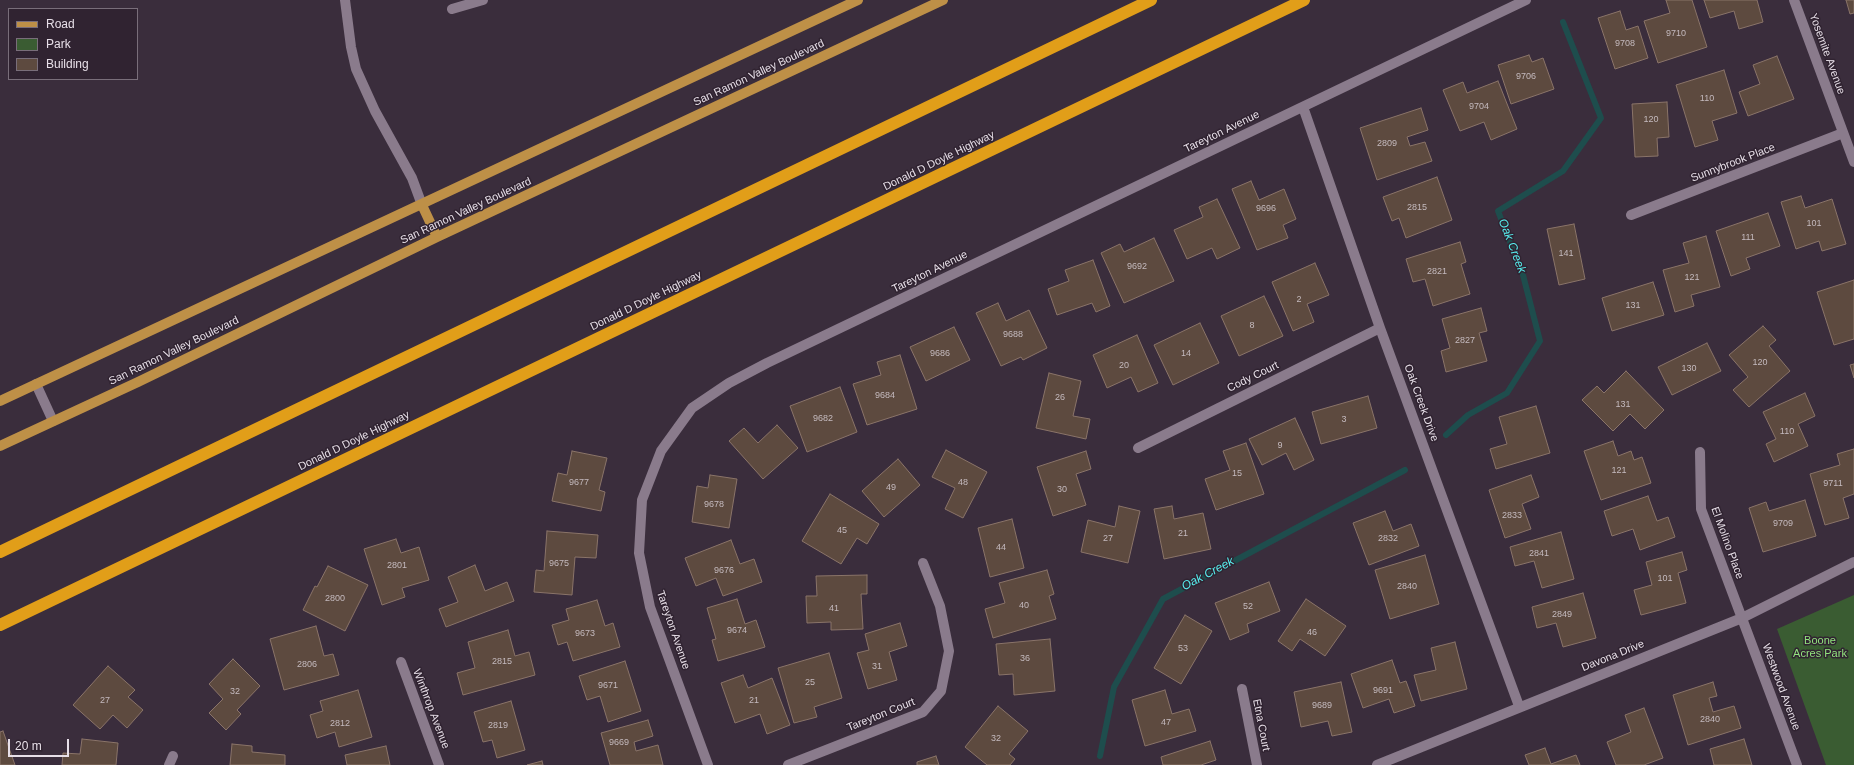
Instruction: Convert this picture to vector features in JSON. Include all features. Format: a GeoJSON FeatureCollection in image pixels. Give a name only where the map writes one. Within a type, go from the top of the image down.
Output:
{"type":"FeatureCollection","features":[{"type":"Feature","properties":{"kind":"highway"},"geometry":{"type":"LineString","coordinates":[[0,552],[210,453],[1151,0]]}},
{"type":"Feature","properties":{"kind":"highway","name":"Donald D Doyle Highway"},"geometry":{"type":"LineString","coordinates":[[0,625],[1304,0]]}},
{"type":"Feature","properties":{"kind":"main road"},"geometry":{"type":"LineString","coordinates":[[0,401],[858,0]]}},
{"type":"Feature","properties":{"kind":"main road","name":"San Ramon Valley Boulevard"},"geometry":{"type":"LineString","coordinates":[[0,446],[437,237],[943,0]]}},
{"type":"Feature","properties":{"kind":"main road"},"geometry":{"type":"LineString","coordinates":[[422,205],[437,237]]}},
{"type":"Feature","properties":{"kind":"street"},"geometry":{"type":"LineString","coordinates":[[345,0],[351,47],[356,69],[374,111],[412,178],[422,205]]}},
{"type":"Feature","properties":{"kind":"street"},"geometry":{"type":"LineString","coordinates":[[452,9],[483,0]]}},
{"type":"Feature","properties":{"kind":"street","name":"Tareyton Avenue"},"geometry":{"type":"LineString","coordinates":[[708,765],[650,607],[639,553],[642,500],[661,451],[692,408],[729,383],[1526,0]]}},
{"type":"Feature","properties":{"kind":"street","name":"Yosemite Avenue"},"geometry":{"type":"LineString","coordinates":[[1794,0],[1854,162]]}},
{"type":"Feature","properties":{"kind":"street","name":"Oak Creek Drive"},"geometry":{"type":"LineString","coordinates":[[1303,107],[1380,328],[1519,706]]}},
{"type":"Feature","properties":{"kind":"street","name":"Sunnybrook Place"},"geometry":{"type":"LineString","coordinates":[[1631,214],[1843,133]]}},
{"type":"Feature","properties":{"kind":"street","name":"Cody Court"},"geometry":{"type":"LineString","coordinates":[[1138,448],[1380,328]]}},
{"type":"Feature","properties":{"kind":"street"},"geometry":{"type":"LineString","coordinates":[[36,384],[53,421]]}},
{"type":"Feature","properties":{"kind":"street","name":"El Molino Place"},"geometry":{"type":"LineString","coordinates":[[1700,452],[1701,508],[1742,618]]}},
{"type":"Feature","properties":{"kind":"street","name":"Tareyton Court"},"geometry":{"type":"LineString","coordinates":[[788,765],[923,712],[941,690],[949,651],[940,606],[923,562]]}},
{"type":"Feature","properties":{"kind":"street","name":"Davona Drive"},"geometry":{"type":"LineString","coordinates":[[1377,765],[1519,706],[1742,618],[1854,562]]}},
{"type":"Feature","properties":{"kind":"street","name":"Westwood Avenue"},"geometry":{"type":"LineString","coordinates":[[1742,618],[1797,765]]}},
{"type":"Feature","properties":{"kind":"street","name":"Winthrop Avenue"},"geometry":{"type":"LineString","coordinates":[[401,662],[439,765]]}},
{"type":"Feature","properties":{"kind":"street","name":"Etna Court"},"geometry":{"type":"LineString","coordinates":[[1242,689],[1257,765]]}},
{"type":"Feature","properties":{"kind":"green space","name":"Boone Acres Park"},"geometry":{"type":"Polygon","coordinates":[[[1854,595],[1854,765],[1826,765],[1777,629],[1854,595]]]}},
{"type":"Feature","properties":{"kind":"building"},"geometry":{"type":"Polygon","coordinates":[[[1666,0],[1692,0],[1707,47],[1658,63],[1644,21],[1670,13],[1666,0]]]}},
{"type":"Feature","properties":{"kind":"building"},"geometry":{"type":"Polygon","coordinates":[[[1704,0],[1757,0],[1763,22],[1739,29],[1734,11],[1710,18],[1704,0]]]}},
{"type":"Feature","properties":{"kind":"building"},"geometry":{"type":"Polygon","coordinates":[[[1846,0],[1854,0],[1854,13],[1850,14],[1846,0]]]}},
{"type":"Feature","properties":{"kind":"building"},"geometry":{"type":"Polygon","coordinates":[[[1620,11],[1626,30],[1638,26],[1648,58],[1615,69],[1598,18],[1620,11]]]}},
{"type":"Feature","properties":{"kind":"building"},"geometry":{"type":"Polygon","coordinates":[[[1529,55],[1532,62],[1543,58],[1554,89],[1511,104],[1498,65],[1529,55]]]}},
{"type":"Feature","properties":{"kind":"building"},"geometry":{"type":"Polygon","coordinates":[[[1777,56],[1794,99],[1748,116],[1739,92],[1760,84],[1753,65],[1777,56]]]}},
{"type":"Feature","properties":{"kind":"building"},"geometry":{"type":"Polygon","coordinates":[[[1724,70],[1737,113],[1712,121],[1718,140],[1695,147],[1676,85],[1724,70]]]}},
{"type":"Feature","properties":{"kind":"building"},"geometry":{"type":"Polygon","coordinates":[[[1498,81],[1517,129],[1491,140],[1484,122],[1460,131],[1443,90],[1463,82],[1467,93],[1498,81]]]}},
{"type":"Feature","properties":{"kind":"building"},"geometry":{"type":"Polygon","coordinates":[[[1667,102],[1669,137],[1657,138],[1658,156],[1635,157],[1632,104],[1667,102]]]}},
{"type":"Feature","properties":{"kind":"building"},"geometry":{"type":"Polygon","coordinates":[[[1421,108],[1428,130],[1407,137],[1410,146],[1425,142],[1432,161],[1377,180],[1360,128],[1421,108]]]}},
{"type":"Feature","properties":{"kind":"building"},"geometry":{"type":"Polygon","coordinates":[[[1437,177],[1452,220],[1406,238],[1399,218],[1392,221],[1383,197],[1437,177]]]}},
{"type":"Feature","properties":{"kind":"building"},"geometry":{"type":"Polygon","coordinates":[[[1251,181],[1259,200],[1284,189],[1296,219],[1283,225],[1288,238],[1257,250],[1232,189],[1251,181]]]}},
{"type":"Feature","properties":{"kind":"building"},"geometry":{"type":"Polygon","coordinates":[[[1801,196],[1805,208],[1832,199],[1846,244],[1822,251],[1819,241],[1796,249],[1781,202],[1801,196]]]}},
{"type":"Feature","properties":{"kind":"building"},"geometry":{"type":"Polygon","coordinates":[[[1217,199],[1240,248],[1217,259],[1212,248],[1187,259],[1174,230],[1203,217],[1199,207],[1217,199]]]}},
{"type":"Feature","properties":{"kind":"building"},"geometry":{"type":"Polygon","coordinates":[[[1768,213],[1780,246],[1746,258],[1750,269],[1731,276],[1716,231],[1768,213]]]}},
{"type":"Feature","properties":{"kind":"building"},"geometry":{"type":"Polygon","coordinates":[[[1574,224],[1585,279],[1559,285],[1547,229],[1574,224]]]}},
{"type":"Feature","properties":{"kind":"building"},"geometry":{"type":"Polygon","coordinates":[[[1706,236],[1720,287],[1691,295],[1694,306],[1675,312],[1663,270],[1689,263],[1683,243],[1706,236]]]}},
{"type":"Feature","properties":{"kind":"building"},"geometry":{"type":"Polygon","coordinates":[[[1154,238],[1174,281],[1124,303],[1101,253],[1120,244],[1124,252],[1154,238]]]}},
{"type":"Feature","properties":{"kind":"building"},"geometry":{"type":"Polygon","coordinates":[[[1460,242],[1466,262],[1461,264],[1470,294],[1433,306],[1425,279],[1413,282],[1406,259],[1460,242]]]}},
{"type":"Feature","properties":{"kind":"building"},"geometry":{"type":"Polygon","coordinates":[[[1093,260],[1110,306],[1096,312],[1092,303],[1057,315],[1048,289],[1069,281],[1065,270],[1093,260]]]}},
{"type":"Feature","properties":{"kind":"building"},"geometry":{"type":"Polygon","coordinates":[[[1315,263],[1329,295],[1307,304],[1314,322],[1293,331],[1272,282],[1315,263]]]}},
{"type":"Feature","properties":{"kind":"building"},"geometry":{"type":"Polygon","coordinates":[[[1854,280],[1854,339],[1834,345],[1817,292],[1854,280]]]}},
{"type":"Feature","properties":{"kind":"building"},"geometry":{"type":"Polygon","coordinates":[[[1653,282],[1664,315],[1612,331],[1602,298],[1653,282]]]}},
{"type":"Feature","properties":{"kind":"building"},"geometry":{"type":"Polygon","coordinates":[[[1264,296],[1283,336],[1239,356],[1221,316],[1264,296]]]}},
{"type":"Feature","properties":{"kind":"building"},"geometry":{"type":"Polygon","coordinates":[[[998,303],[1006,321],[1029,310],[1047,348],[1023,360],[1021,357],[1001,366],[976,313],[998,303]]]}},
{"type":"Feature","properties":{"kind":"building"},"geometry":{"type":"Polygon","coordinates":[[[1481,308],[1487,331],[1479,333],[1487,361],[1446,372],[1441,351],[1450,348],[1442,319],[1481,308]]]}},
{"type":"Feature","properties":{"kind":"building"},"geometry":{"type":"Polygon","coordinates":[[[1200,323],[1219,363],[1173,385],[1154,345],[1200,323]]]}},
{"type":"Feature","properties":{"kind":"building"},"geometry":{"type":"Polygon","coordinates":[[[1763,326],[1776,340],[1769,346],[1790,371],[1749,407],[1733,390],[1748,377],[1729,355],[1763,326]]]}},
{"type":"Feature","properties":{"kind":"building"},"geometry":{"type":"Polygon","coordinates":[[[954,327],[970,360],[926,381],[910,347],[954,327]]]}},
{"type":"Feature","properties":{"kind":"building"},"geometry":{"type":"Polygon","coordinates":[[[1137,335],[1158,383],[1138,392],[1131,377],[1107,388],[1093,355],[1137,335]]]}},
{"type":"Feature","properties":{"kind":"building"},"geometry":{"type":"Polygon","coordinates":[[[1707,343],[1721,371],[1672,395],[1658,367],[1707,343]]]}},
{"type":"Feature","properties":{"kind":"building"},"geometry":{"type":"Polygon","coordinates":[[[900,355],[917,409],[867,425],[853,384],[881,375],[877,362],[900,355]]]}},
{"type":"Feature","properties":{"kind":"building"},"geometry":{"type":"Polygon","coordinates":[[[1854,364],[1854,378],[1850,365],[1854,364]]]}},
{"type":"Feature","properties":{"kind":"building"},"geometry":{"type":"Polygon","coordinates":[[[1626,371],[1664,410],[1645,429],[1630,414],[1613,431],[1582,400],[1597,386],[1604,393],[1626,371]]]}},
{"type":"Feature","properties":{"kind":"building"},"geometry":{"type":"Polygon","coordinates":[[[1049,373],[1081,381],[1073,416],[1090,419],[1086,439],[1036,428],[1049,373]]]}},
{"type":"Feature","properties":{"kind":"building"},"geometry":{"type":"Polygon","coordinates":[[[840,387],[857,432],[807,452],[790,406],[840,387]]]}},
{"type":"Feature","properties":{"kind":"building"},"geometry":{"type":"Polygon","coordinates":[[[1805,393],[1815,416],[1798,424],[1808,446],[1774,462],[1766,444],[1776,439],[1763,412],[1805,393]]]}},
{"type":"Feature","properties":{"kind":"building"},"geometry":{"type":"Polygon","coordinates":[[[1368,396],[1377,428],[1321,444],[1312,412],[1368,396]]]}},
{"type":"Feature","properties":{"kind":"building"},"geometry":{"type":"Polygon","coordinates":[[[1536,406],[1550,453],[1496,469],[1490,449],[1507,444],[1499,417],[1536,406]]]}},
{"type":"Feature","properties":{"kind":"building"},"geometry":{"type":"Polygon","coordinates":[[[1295,418],[1314,460],[1294,470],[1286,453],[1262,465],[1249,439],[1295,418]]]}},
{"type":"Feature","properties":{"kind":"building"},"geometry":{"type":"Polygon","coordinates":[[[777,425],[798,448],[763,479],[729,441],[744,428],[758,443],[777,425]]]}},
{"type":"Feature","properties":{"kind":"building"},"geometry":{"type":"Polygon","coordinates":[[[1613,441],[1618,456],[1631,451],[1634,460],[1642,457],[1651,483],[1601,500],[1584,451],[1613,441]]]}},
{"type":"Feature","properties":{"kind":"building"},"geometry":{"type":"Polygon","coordinates":[[[1246,443],[1264,494],[1216,510],[1205,479],[1230,470],[1223,451],[1246,443]]]}},
{"type":"Feature","properties":{"kind":"building"},"geometry":{"type":"Polygon","coordinates":[[[1854,449],[1854,494],[1843,498],[1849,518],[1825,525],[1810,474],[1840,465],[1837,454],[1854,449]]]}},
{"type":"Feature","properties":{"kind":"building"},"geometry":{"type":"Polygon","coordinates":[[[946,450],[987,472],[963,518],[945,509],[955,488],[932,477],[946,450]]]}},
{"type":"Feature","properties":{"kind":"building"},"geometry":{"type":"Polygon","coordinates":[[[572,451],[607,458],[599,490],[605,492],[601,511],[552,501],[558,473],[567,475],[572,451]]]}},
{"type":"Feature","properties":{"kind":"building"},"geometry":{"type":"Polygon","coordinates":[[[1086,451],[1091,469],[1076,474],[1086,505],[1053,516],[1037,467],[1086,451]]]}},
{"type":"Feature","properties":{"kind":"building"},"geometry":{"type":"Polygon","coordinates":[[[898,459],[920,485],[884,517],[862,491],[898,459]]]}},
{"type":"Feature","properties":{"kind":"building"},"geometry":{"type":"Polygon","coordinates":[[[710,475],[737,479],[729,528],[692,522],[697,486],[708,488],[710,475]]]}},
{"type":"Feature","properties":{"kind":"building"},"geometry":{"type":"Polygon","coordinates":[[[1531,475],[1539,497],[1522,504],[1531,529],[1505,538],[1489,490],[1531,475]]]}},
{"type":"Feature","properties":{"kind":"building"},"geometry":{"type":"Polygon","coordinates":[[[830,494],[879,524],[867,544],[857,538],[841,564],[802,541],[830,494]]]}},
{"type":"Feature","properties":{"kind":"building"},"geometry":{"type":"Polygon","coordinates":[[[1648,496],[1657,521],[1668,517],[1675,537],[1640,550],[1633,529],[1612,536],[1604,511],[1648,496]]]}},
{"type":"Feature","properties":{"kind":"building"},"geometry":{"type":"Polygon","coordinates":[[[1805,500],[1816,536],[1763,552],[1749,508],[1766,502],[1769,511],[1805,500]]]}},
{"type":"Feature","properties":{"kind":"building"},"geometry":{"type":"Polygon","coordinates":[[[1119,506],[1140,511],[1128,563],[1081,552],[1088,520],[1115,527],[1119,506]]]}},
{"type":"Feature","properties":{"kind":"building"},"geometry":{"type":"Polygon","coordinates":[[[1172,506],[1174,519],[1203,513],[1211,549],[1164,559],[1154,509],[1172,506]]]}},
{"type":"Feature","properties":{"kind":"building"},"geometry":{"type":"Polygon","coordinates":[[[1385,511],[1393,531],[1411,524],[1419,546],[1369,565],[1353,523],[1385,511]]]}},
{"type":"Feature","properties":{"kind":"building"},"geometry":{"type":"Polygon","coordinates":[[[1012,519],[1024,568],[990,577],[978,528],[1012,519]]]}},
{"type":"Feature","properties":{"kind":"building"},"geometry":{"type":"Polygon","coordinates":[[[547,531],[598,535],[596,558],[575,557],[572,595],[534,592],[536,570],[544,571],[547,531]]]}},
{"type":"Feature","properties":{"kind":"building"},"geometry":{"type":"Polygon","coordinates":[[[1561,532],[1574,579],[1542,588],[1534,561],[1515,566],[1510,547],[1561,532]]]}},
{"type":"Feature","properties":{"kind":"building"},"geometry":{"type":"Polygon","coordinates":[[[396,539],[401,553],[419,547],[429,580],[402,588],[405,597],[382,605],[364,549],[396,539]]]}},
{"type":"Feature","properties":{"kind":"building"},"geometry":{"type":"Polygon","coordinates":[[[731,540],[740,564],[754,559],[762,582],[723,596],[716,578],[696,586],[685,558],[731,540]]]}},
{"type":"Feature","properties":{"kind":"building"},"geometry":{"type":"Polygon","coordinates":[[[1682,552],[1687,570],[1678,573],[1686,603],[1641,615],[1634,590],[1652,585],[1646,562],[1682,552]]]}},
{"type":"Feature","properties":{"kind":"building"},"geometry":{"type":"Polygon","coordinates":[[[1425,555],[1439,604],[1390,619],[1375,570],[1425,555]]]}},
{"type":"Feature","properties":{"kind":"building"},"geometry":{"type":"Polygon","coordinates":[[[475,565],[485,591],[507,582],[514,601],[446,627],[439,609],[458,602],[448,577],[475,565]]]}},
{"type":"Feature","properties":{"kind":"building"},"geometry":{"type":"Polygon","coordinates":[[[328,566],[368,585],[345,631],[303,610],[315,586],[317,587],[328,566]]]}},
{"type":"Feature","properties":{"kind":"building"},"geometry":{"type":"Polygon","coordinates":[[[1047,570],[1054,594],[1049,596],[1056,619],[993,638],[985,609],[1005,603],[999,583],[1047,570]]]}},
{"type":"Feature","properties":{"kind":"building"},"geometry":{"type":"Polygon","coordinates":[[[867,575],[867,594],[861,594],[863,629],[831,630],[831,622],[807,623],[806,596],[817,596],[816,576],[867,575]]]}},
{"type":"Feature","properties":{"kind":"building"},"geometry":{"type":"Polygon","coordinates":[[[1269,582],[1280,611],[1247,624],[1249,632],[1230,640],[1215,603],[1269,582]]]}},
{"type":"Feature","properties":{"kind":"building"},"geometry":{"type":"Polygon","coordinates":[[[1583,593],[1596,638],[1563,647],[1556,623],[1537,628],[1532,607],[1583,593]]]}},
{"type":"Feature","properties":{"kind":"building"},"geometry":{"type":"Polygon","coordinates":[[[737,599],[745,624],[756,620],[765,647],[718,661],[712,640],[716,639],[707,608],[737,599]]]}},
{"type":"Feature","properties":{"kind":"building"},"geometry":{"type":"Polygon","coordinates":[[[1306,599],[1346,626],[1325,656],[1300,639],[1292,651],[1278,641],[1306,599]]]}},
{"type":"Feature","properties":{"kind":"building"},"geometry":{"type":"Polygon","coordinates":[[[597,600],[605,626],[613,623],[620,647],[573,661],[567,642],[558,645],[552,625],[569,620],[566,609],[597,600]]]}},
{"type":"Feature","properties":{"kind":"building"},"geometry":{"type":"Polygon","coordinates":[[[1185,615],[1212,631],[1181,684],[1154,668],[1185,615]]]}},
{"type":"Feature","properties":{"kind":"building"},"geometry":{"type":"Polygon","coordinates":[[[900,623],[907,646],[889,652],[897,680],[868,689],[857,653],[869,650],[865,634],[900,623]]]}},
{"type":"Feature","properties":{"kind":"building"},"geometry":{"type":"Polygon","coordinates":[[[316,626],[324,656],[333,654],[339,675],[284,690],[270,639],[316,626]]]}},
{"type":"Feature","properties":{"kind":"building"},"geometry":{"type":"Polygon","coordinates":[[[508,630],[515,656],[529,652],[535,675],[463,695],[457,673],[475,668],[468,642],[508,630]]]}},
{"type":"Feature","properties":{"kind":"building"},"geometry":{"type":"Polygon","coordinates":[[[1050,639],[1055,691],[1014,695],[1013,674],[999,675],[996,644],[1050,639]]]}},
{"type":"Feature","properties":{"kind":"building"},"geometry":{"type":"Polygon","coordinates":[[[1455,642],[1467,689],[1421,701],[1414,675],[1436,670],[1431,648],[1455,642]]]}},
{"type":"Feature","properties":{"kind":"building"},"geometry":{"type":"Polygon","coordinates":[[[829,653],[842,698],[814,707],[817,717],[794,723],[778,668],[829,653]]]}},
{"type":"Feature","properties":{"kind":"building"},"geometry":{"type":"Polygon","coordinates":[[[233,659],[260,686],[237,710],[241,714],[226,730],[209,713],[223,699],[209,684],[233,659]]]}},
{"type":"Feature","properties":{"kind":"building"},"geometry":{"type":"Polygon","coordinates":[[[1392,660],[1400,683],[1406,681],[1415,706],[1394,713],[1389,699],[1363,708],[1351,674],[1392,660]]]}},
{"type":"Feature","properties":{"kind":"building"},"geometry":{"type":"Polygon","coordinates":[[[625,661],[641,711],[608,722],[600,696],[587,700],[579,676],[625,661]]]}},
{"type":"Feature","properties":{"kind":"building"},"geometry":{"type":"Polygon","coordinates":[[[108,666],[135,690],[128,697],[143,710],[127,728],[113,715],[100,729],[73,705],[108,666]]]}},
{"type":"Feature","properties":{"kind":"building"},"geometry":{"type":"Polygon","coordinates":[[[743,675],[748,688],[772,678],[790,725],[767,734],[760,714],[735,723],[721,683],[743,675]]]}},
{"type":"Feature","properties":{"kind":"building"},"geometry":{"type":"Polygon","coordinates":[[[1341,682],[1352,732],[1332,736],[1328,721],[1301,727],[1294,692],[1341,682]]]}},
{"type":"Feature","properties":{"kind":"building"},"geometry":{"type":"Polygon","coordinates":[[[1713,682],[1717,696],[1709,698],[1713,712],[1734,706],[1741,728],[1688,745],[1673,695],[1713,682]]]}},
{"type":"Feature","properties":{"kind":"building"},"geometry":{"type":"Polygon","coordinates":[[[358,690],[372,737],[339,747],[335,732],[317,738],[310,715],[323,711],[320,701],[358,690]]]}},
{"type":"Feature","properties":{"kind":"building"},"geometry":{"type":"Polygon","coordinates":[[[1165,690],[1172,714],[1189,709],[1196,731],[1145,746],[1132,700],[1165,690]]]}},
{"type":"Feature","properties":{"kind":"building"},"geometry":{"type":"Polygon","coordinates":[[[511,701],[525,750],[497,758],[492,740],[483,742],[474,712],[511,701]]]}},
{"type":"Feature","properties":{"kind":"building"},"geometry":{"type":"Polygon","coordinates":[[[998,706],[1028,731],[1009,754],[1015,759],[1010,765],[987,765],[965,747],[998,706]]]}},
{"type":"Feature","properties":{"kind":"building"},"geometry":{"type":"Polygon","coordinates":[[[1644,708],[1663,758],[1644,765],[1616,765],[1607,742],[1631,732],[1625,715],[1644,708]]]}},
{"type":"Feature","properties":{"kind":"building"},"geometry":{"type":"Polygon","coordinates":[[[648,720],[653,736],[634,742],[636,751],[658,745],[663,765],[610,765],[601,733],[648,720]]]}},
{"type":"Feature","properties":{"kind":"building"},"geometry":{"type":"Polygon","coordinates":[[[3,731],[15,765],[0,765],[0,732],[3,731]]]}},
{"type":"Feature","properties":{"kind":"building"},"geometry":{"type":"Polygon","coordinates":[[[82,739],[118,743],[116,765],[62,765],[63,753],[80,754],[82,739]]]}},
{"type":"Feature","properties":{"kind":"building"},"geometry":{"type":"Polygon","coordinates":[[[1744,739],[1752,765],[1714,765],[1710,749],[1744,739]]]}},
{"type":"Feature","properties":{"kind":"building"},"geometry":{"type":"Polygon","coordinates":[[[1210,741],[1216,760],[1201,765],[1163,765],[1161,757],[1210,741]]]}},
{"type":"Feature","properties":{"kind":"building"},"geometry":{"type":"Polygon","coordinates":[[[232,744],[252,746],[252,752],[285,755],[285,765],[230,765],[232,744]]]}},
{"type":"Feature","properties":{"kind":"building"},"geometry":{"type":"Polygon","coordinates":[[[386,746],[390,765],[347,765],[345,755],[386,746]]]}},
{"type":"Feature","properties":{"kind":"building"},"geometry":{"type":"Polygon","coordinates":[[[1545,748],[1551,764],[1576,755],[1580,765],[1529,765],[1525,755],[1545,748]]]}},
{"type":"Feature","properties":{"kind":"building"},"geometry":{"type":"Polygon","coordinates":[[[936,756],[939,765],[917,765],[917,762],[936,756]]]}},
{"type":"Feature","properties":{"kind":"building"},"geometry":{"type":"Polygon","coordinates":[[[542,761],[543,765],[527,765],[542,761]]]}},
{"type":"Feature","properties":{"kind":"waterway","name":"Oak Creek"},"geometry":{"type":"LineString","coordinates":[[1446,435],[1468,415],[1507,393],[1540,341],[1523,275],[1498,211],[1563,171],[1601,118],[1563,22]]}},
{"type":"Feature","properties":{"kind":"waterway","name":"Oak Creek"},"geometry":{"type":"LineString","coordinates":[[1100,756],[1114,687],[1163,599],[1405,470]]}}]}
